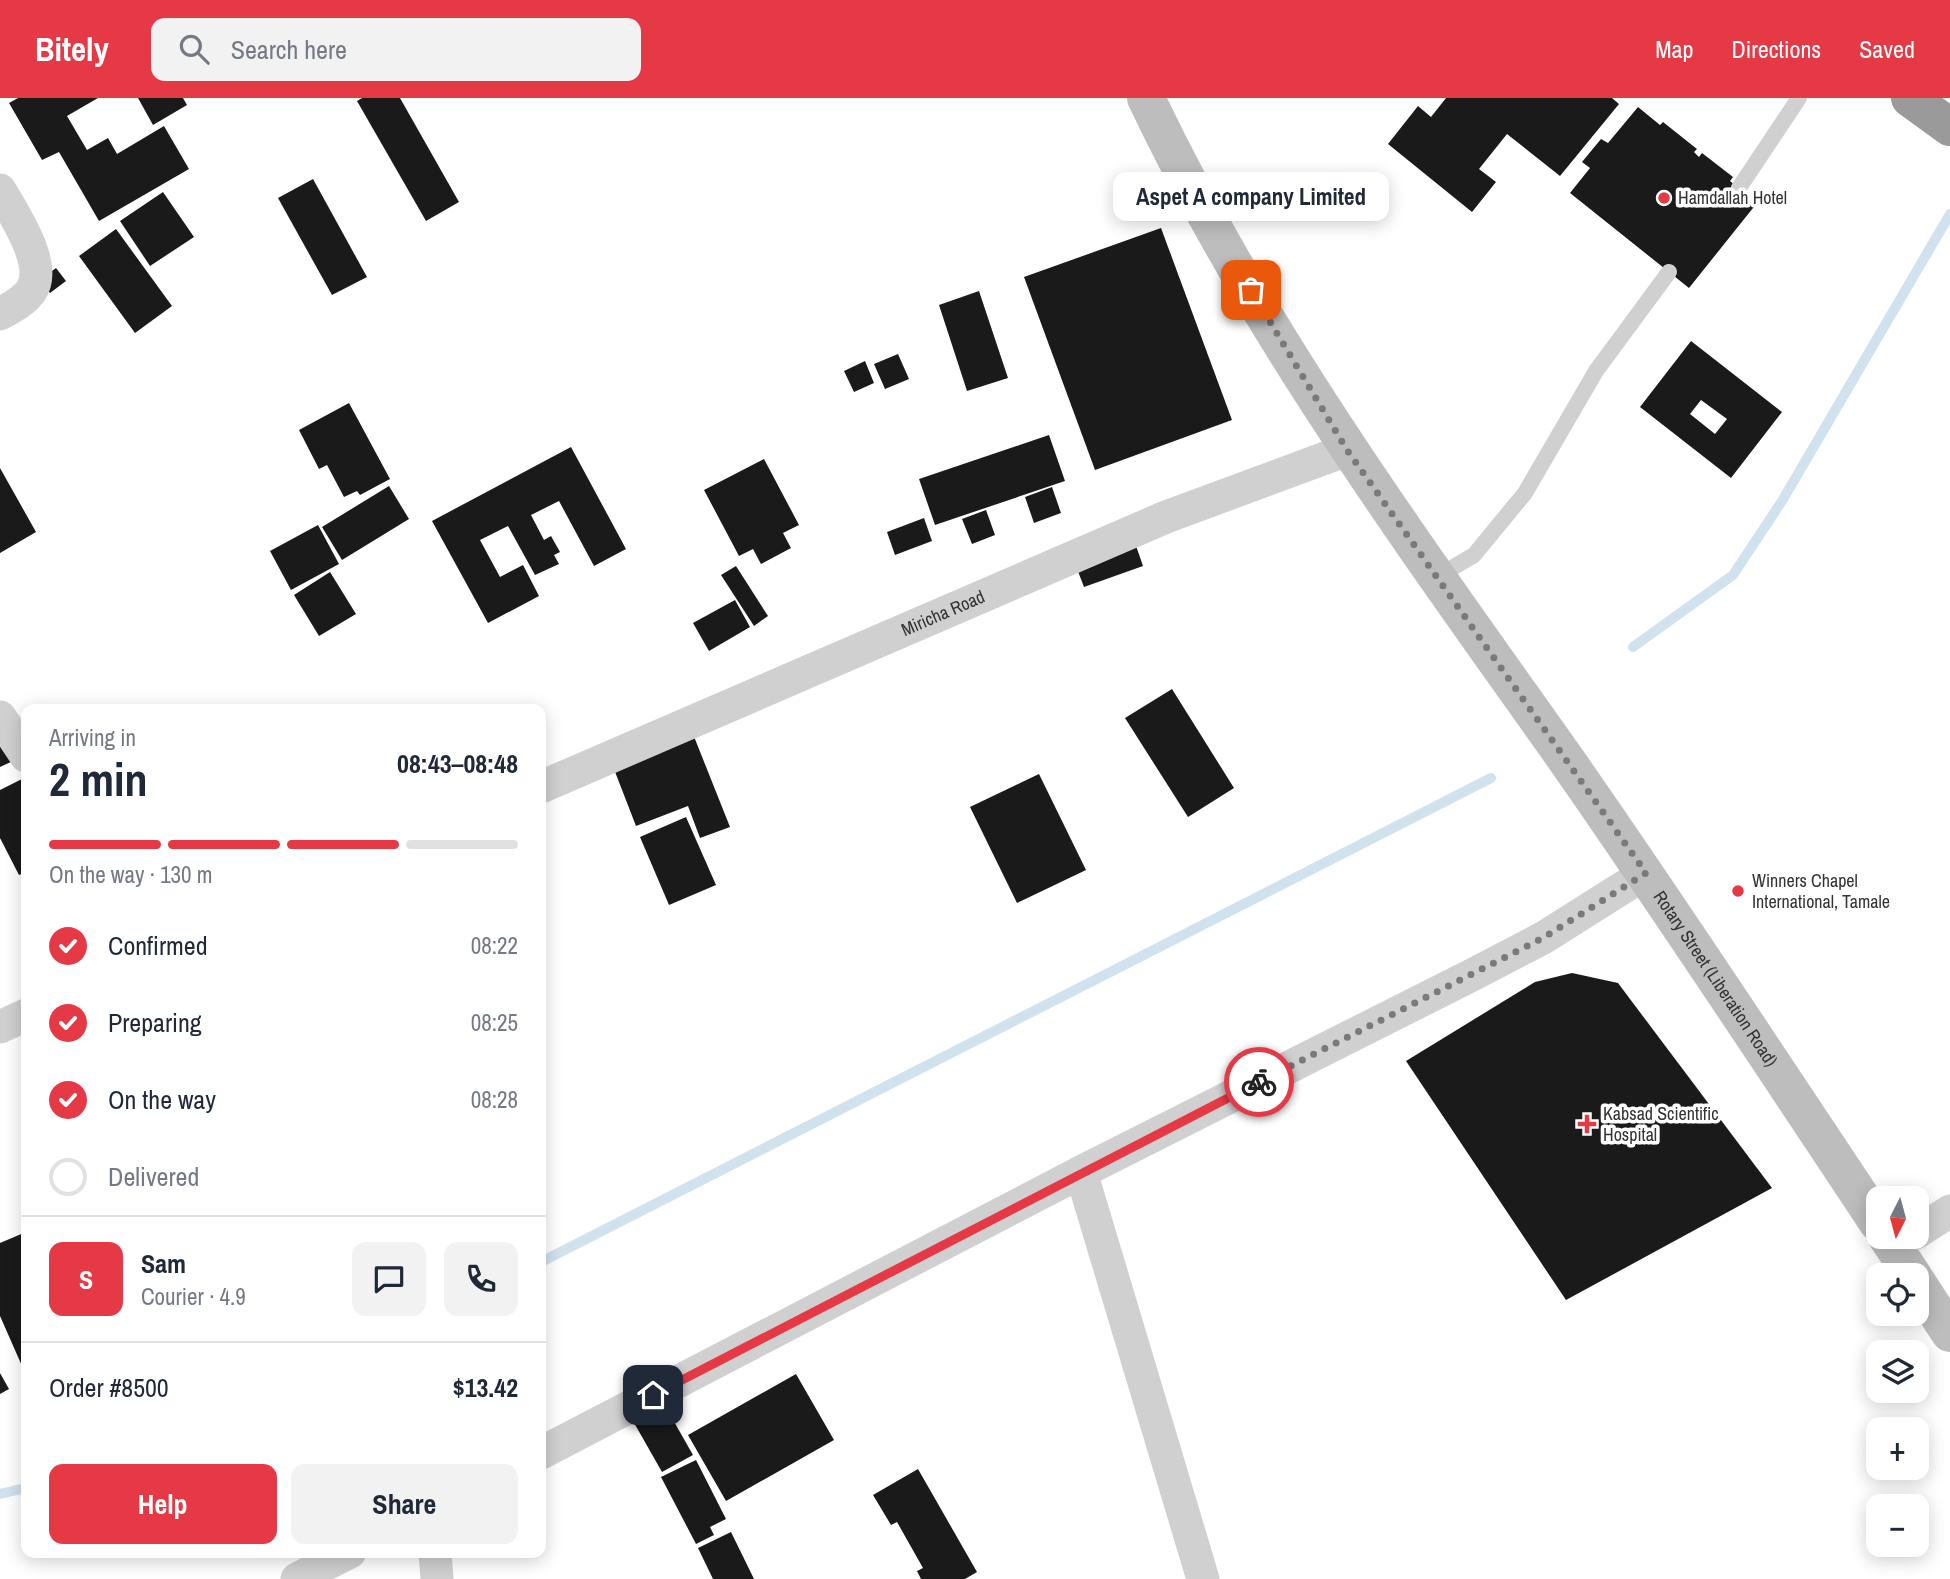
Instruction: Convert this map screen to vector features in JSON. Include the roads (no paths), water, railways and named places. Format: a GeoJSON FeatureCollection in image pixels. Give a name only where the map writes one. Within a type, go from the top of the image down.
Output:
{"type":"FeatureCollection","features":[{"type":"Feature","properties":{"kind":"street","name":"Rotary Street (Liberation Road)"},"geometry":{"type":"LineString","coordinates":[[1146,98],[1185,176],[1347,450],[1646,873],[1866,1193]]}},
{"type":"Feature","properties":{"kind":"street"},"geometry":{"type":"LineString","coordinates":[[0,190],[31,248],[36,270],[33,289],[21,302],[0,314]]}},
{"type":"Feature","properties":{"kind":"street","name":"Miricha Road"},"geometry":{"type":"LineString","coordinates":[[546,785],[1166,517],[1347,450]]}},
{"type":"Feature","properties":{"kind":"street"},"geometry":{"type":"LineString","coordinates":[[0,717],[21,748]]}},
{"type":"Feature","properties":{"kind":"street"},"geometry":{"type":"LineString","coordinates":[[546,1451],[1081,1171],[1508,957],[1646,873]]}},
{"type":"Feature","properties":{"kind":"street"},"geometry":{"type":"LineString","coordinates":[[0,1027],[21,1017]]}},
{"type":"Feature","properties":{"kind":"street"},"geometry":{"type":"LineString","coordinates":[[1081,1171],[1203,1579]]}},
{"type":"Feature","properties":{"kind":"street"},"geometry":{"type":"LineString","coordinates":[[1929,1224],[1950,1211]]}},
{"type":"Feature","properties":{"kind":"street"},"geometry":{"type":"LineString","coordinates":[[1929,1300],[1950,1332]]}},
{"type":"Feature","properties":{"kind":"street"},"geometry":{"type":"LineString","coordinates":[[297,1579],[338,1558]]}},
{"type":"Feature","properties":{"kind":"street"},"geometry":{"type":"LineString","coordinates":[[436,1558],[438,1579]]}},
{"type":"Feature","properties":{"kind":"lane"},"geometry":{"type":"LineString","coordinates":[[1739,188],[1799,98]]}},
{"type":"Feature","properties":{"kind":"lane"},"geometry":{"type":"LineString","coordinates":[[1437,577],[1474,555],[1525,493],[1597,371],[1669,272]]}},
{"type":"Feature","properties":{"kind":"waterway"},"geometry":{"type":"LineString","coordinates":[[1633,647],[1733,575],[1782,501],[1950,214]]}},
{"type":"Feature","properties":{"kind":"waterway"},"geometry":{"type":"LineString","coordinates":[[546,1259],[1491,778]]}},
{"type":"Feature","properties":{"kind":"waterway"},"geometry":{"type":"LineString","coordinates":[[0,1494],[21,1489]]}},
{"type":"Feature","properties":{"kind":"place","name":"Hamdallah Hotel"},"geometry":{"type":"Point","coordinates":[1664,198]}},
{"type":"Feature","properties":{"kind":"place","name":"Aspet A company Limited"},"geometry":{"type":"Point","coordinates":[1251,290]}},
{"type":"Feature","properties":{"kind":"place","name":"Winners Chapel International, Tamale"},"geometry":{"type":"Point","coordinates":[1738,891]}},
{"type":"Feature","properties":{"kind":"place","name":"Kabsad Scientific Hospital"},"geometry":{"type":"Point","coordinates":[1587,1124]}}]}
